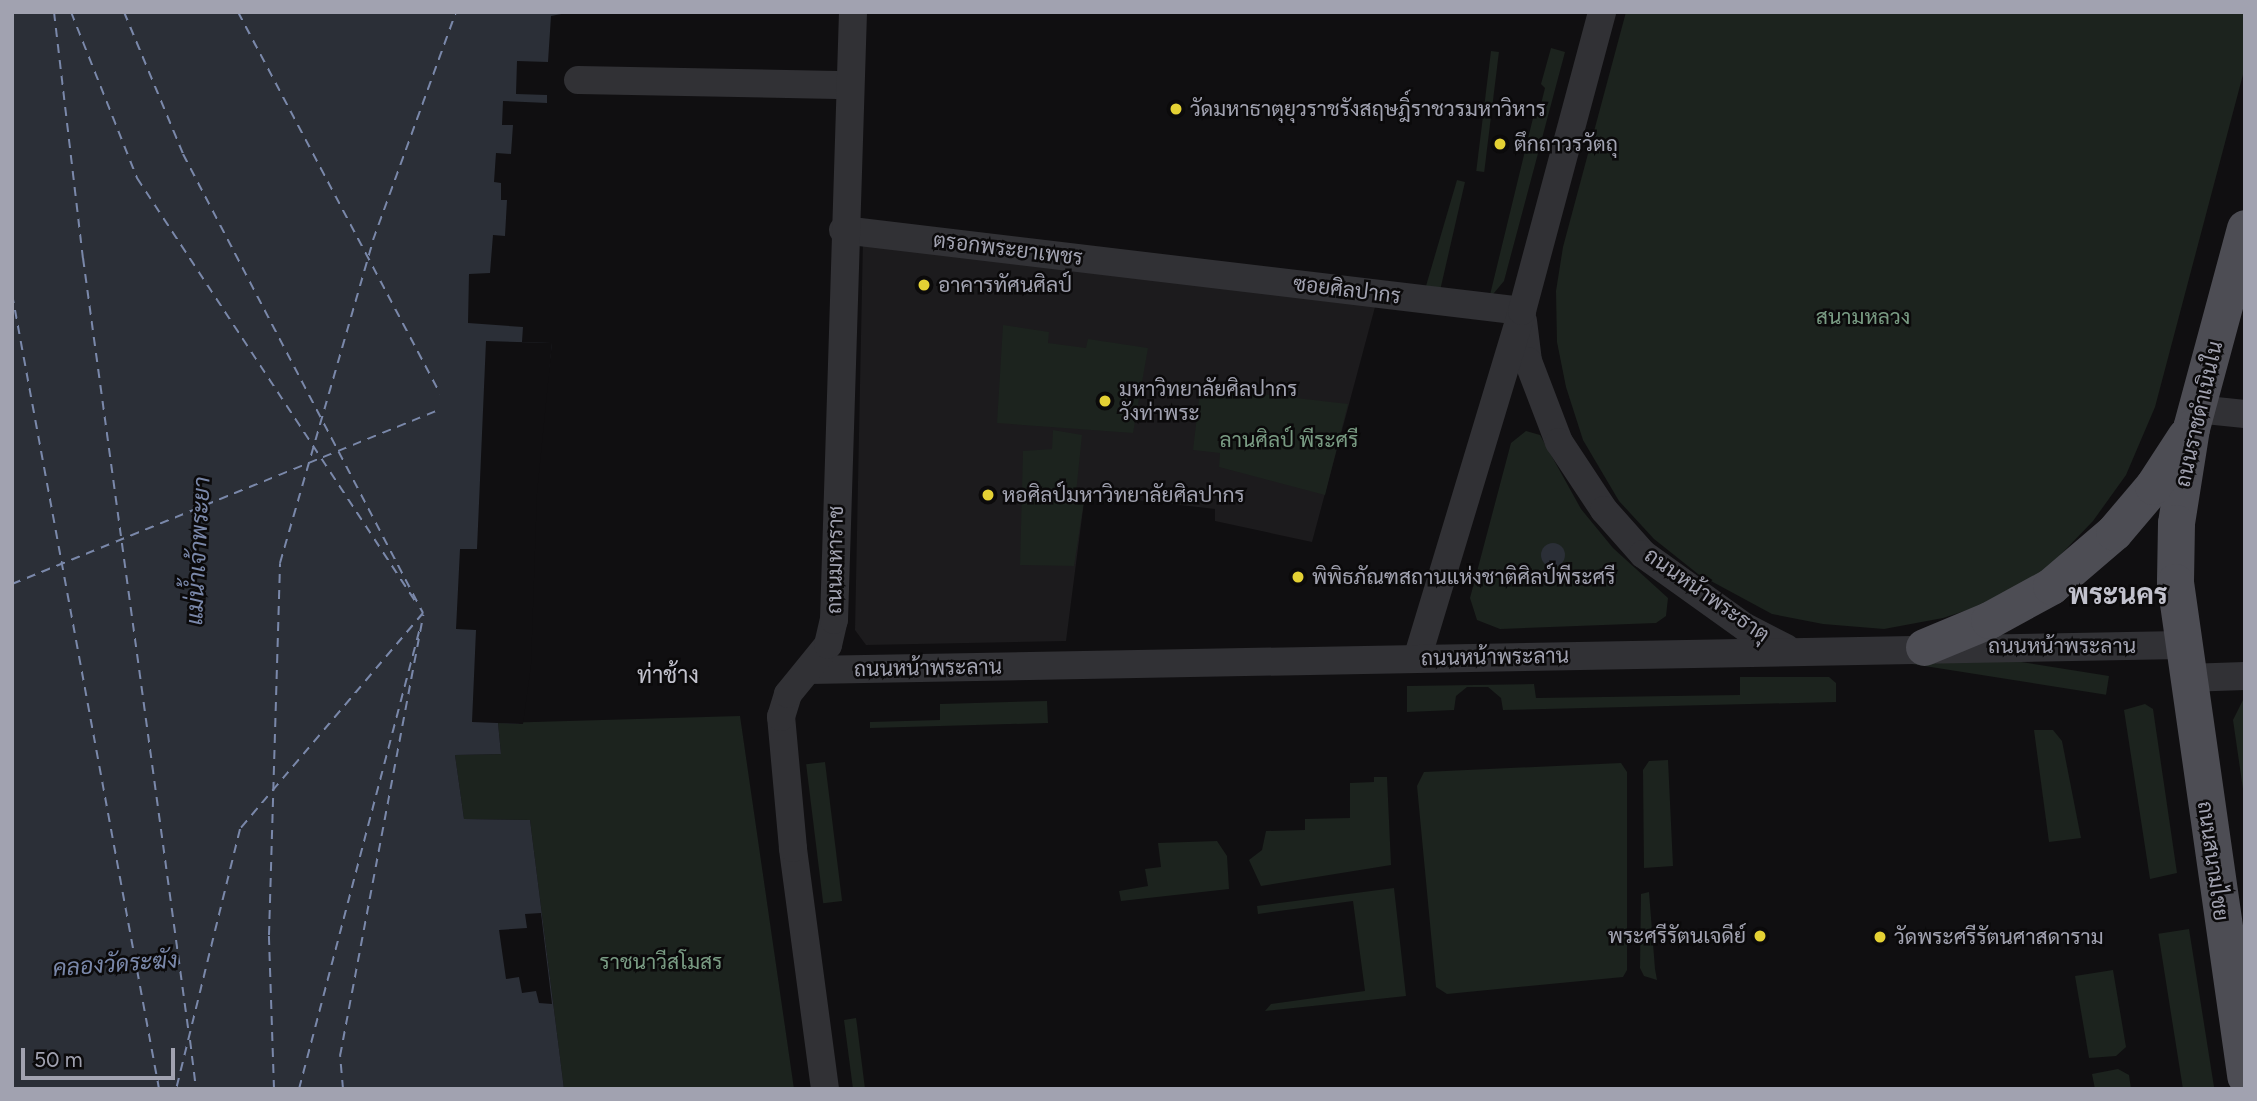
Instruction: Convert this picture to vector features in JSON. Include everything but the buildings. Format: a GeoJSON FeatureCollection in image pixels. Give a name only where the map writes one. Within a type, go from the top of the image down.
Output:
{"type":"FeatureCollection","features":[{"type":"Feature","properties":{"kind":"main road","name":"ถนนราชดำเนินใน"},"geometry":{"type":"LineString","coordinates":[[2183,661],[2175,582],[2176,523],[2193,418],[2245,228]]}},
{"type":"Feature","properties":{"kind":"main road"},"geometry":{"type":"LineString","coordinates":[[1924,647],[1989,620],[2051,586],[2114,532],[2152,486],[2193,418]]}},
{"type":"Feature","properties":{"kind":"main road","name":"ถนนสนามไชย"},"geometry":{"type":"LineString","coordinates":[[2183,661],[2245,1076]]}},
{"type":"Feature","properties":{"kind":"street","name":"ถนนมหาราช"},"geometry":{"type":"LineString","coordinates":[[825,1089],[793,848],[781,717],[788,694],[828,645],[834,620],[843,230],[853,12]]}},
{"type":"Feature","properties":{"kind":"street","name":"ถนนหน้าพระธาตุ"},"geometry":{"type":"LineString","coordinates":[[1417,659],[1522,311],[1602,12]]}},
{"type":"Feature","properties":{"kind":"street"},"geometry":{"type":"LineString","coordinates":[[578,80],[850,85]]}},
{"type":"Feature","properties":{"kind":"street","name":"ตรอกพระยาเพชร"},"geometry":{"type":"LineString","coordinates":[[843,230],[1172,269]]}},
{"type":"Feature","properties":{"kind":"street","name":"ซอยศิลปากร"},"geometry":{"type":"LineString","coordinates":[[1172,269],[1522,311]]}},
{"type":"Feature","properties":{"kind":"street","name":"ถนนหน้าพระธาตุ"},"geometry":{"type":"LineString","coordinates":[[1522,311],[1528,361],[1559,442],[1604,510],[1643,554],[1745,627],[1790,650]]}},
{"type":"Feature","properties":{"kind":"street"},"geometry":{"type":"LineString","coordinates":[[2193,418],[2245,414]]}},
{"type":"Feature","properties":{"kind":"street","name":"ถนนหน้าพระลาน"},"geometry":{"type":"LineString","coordinates":[[808,670],[1924,647],[2183,661],[2245,676]]}},
{"type":"Feature","properties":{"kind":"shaded area","name":"มหาวิทยาลัยศิลปากร วังท่าพระ"},"geometry":{"type":"Polygon","coordinates":[[[863,239],[1375,307],[1312,542],[1215,521],[1215,509],[1085,494],[1066,641],[866,645],[855,630],[863,239]]]}},
{"type":"Feature","properties":{"kind":"green space","name":"สนามหลวง"},"geometry":{"type":"Polygon","coordinates":[[[1626,12],[2245,12],[2245,67],[2155,407],[2126,475],[2093,521],[2047,569],[1992,602],[1943,618],[1884,629],[1823,624],[1772,614],[1698,574],[1654,539],[1619,501],[1583,440],[1566,387],[1557,342],[1556,291],[1563,247],[1626,12]]]}},
{"type":"Feature","properties":{"kind":"green space"},"geometry":{"type":"Polygon","coordinates":[[[1551,48],[1565,52],[1504,281],[1489,299],[1533,118],[1538,116],[1545,88],[1541,84],[1551,48]]]}},
{"type":"Feature","properties":{"kind":"green space"},"geometry":{"type":"Polygon","coordinates":[[[1491,51],[1499,52],[1484,172],[1476,171],[1491,51]]]}},
{"type":"Feature","properties":{"kind":"green space"},"geometry":{"type":"Polygon","coordinates":[[[1457,180],[1465,182],[1439,295],[1426,286],[1457,180]]]}},
{"type":"Feature","properties":{"kind":"green space"},"geometry":{"type":"Polygon","coordinates":[[[1003,325],[1049,332],[1048,343],[1086,348],[1088,339],[1148,348],[1133,433],[997,423],[1003,325]]]}},
{"type":"Feature","properties":{"kind":"green space","name":"ลานศิลป์ พีระศรี"},"geometry":{"type":"Polygon","coordinates":[[[1217,389],[1348,404],[1325,495],[1219,467],[1220,453],[1193,450],[1200,391],[1217,389]]]}},
{"type":"Feature","properties":{"kind":"green space"},"geometry":{"type":"Polygon","coordinates":[[[1053,430],[1082,435],[1076,493],[1085,494],[1074,566],[1020,565],[1023,451],[1052,449],[1053,430]]]}},
{"type":"Feature","properties":{"kind":"green space"},"geometry":{"type":"Polygon","coordinates":[[[1526,431],[1540,435],[1581,509],[1613,548],[1668,598],[1666,616],[1656,623],[1500,629],[1477,620],[1470,598],[1511,443],[1526,431]]]}},
{"type":"Feature","properties":{"kind":"green space"},"geometry":{"type":"Polygon","coordinates":[[[1885,640],[2109,676],[2106,695],[1882,659],[1885,640]]]}},
{"type":"Feature","properties":{"kind":"green space"},"geometry":{"type":"Polygon","coordinates":[[[1740,677],[1829,677],[1836,683],[1836,702],[1503,710],[1501,698],[1488,687],[1467,687],[1456,696],[1454,710],[1407,712],[1407,686],[1534,684],[1536,698],[1740,695],[1740,677]]]}},
{"type":"Feature","properties":{"kind":"green space"},"geometry":{"type":"Polygon","coordinates":[[[2245,696],[2245,803],[2233,720],[2245,696]]]}},
{"type":"Feature","properties":{"kind":"green space"},"geometry":{"type":"Polygon","coordinates":[[[1047,701],[1048,723],[870,728],[870,722],[940,720],[940,704],[1047,701]]]}},
{"type":"Feature","properties":{"kind":"green space"},"geometry":{"type":"Polygon","coordinates":[[[2145,704],[2153,709],[2177,873],[2150,879],[2124,710],[2145,704]]]}},
{"type":"Feature","properties":{"kind":"green space","name":"ราชนาวีสโมสร"},"geometry":{"type":"Polygon","coordinates":[[[740,716],[794,1089],[564,1089],[530,820],[464,819],[455,755],[501,754],[498,723],[740,716]]]}},
{"type":"Feature","properties":{"kind":"green space"},"geometry":{"type":"Polygon","coordinates":[[[2034,730],[2053,730],[2062,741],[2081,838],[2049,842],[2034,730]]]}},
{"type":"Feature","properties":{"kind":"green space"},"geometry":{"type":"Polygon","coordinates":[[[1668,760],[1673,866],[1644,868],[1643,770],[1649,761],[1668,760]]]}},
{"type":"Feature","properties":{"kind":"green space"},"geometry":{"type":"Polygon","coordinates":[[[825,762],[842,901],[823,903],[806,764],[825,762]]]}},
{"type":"Feature","properties":{"kind":"green space"},"geometry":{"type":"Polygon","coordinates":[[[1621,763],[1627,772],[1627,970],[1623,977],[1447,994],[1436,987],[1417,786],[1424,772],[1621,763]]]}},
{"type":"Feature","properties":{"kind":"green space"},"geometry":{"type":"Polygon","coordinates":[[[1374,777],[1387,777],[1391,865],[1261,886],[1249,860],[1262,850],[1266,831],[1305,830],[1305,819],[1350,818],[1350,783],[1374,782],[1374,777]]]}},
{"type":"Feature","properties":{"kind":"green space"},"geometry":{"type":"Polygon","coordinates":[[[1217,841],[1227,856],[1229,889],[1121,901],[1119,891],[1148,886],[1145,869],[1161,867],[1158,843],[1217,841]]]}},
{"type":"Feature","properties":{"kind":"green space"},"geometry":{"type":"Polygon","coordinates":[[[1394,888],[1406,996],[1265,1011],[1271,1004],[1365,991],[1353,901],[1258,914],[1257,906],[1394,888]]]}},
{"type":"Feature","properties":{"kind":"green space"},"geometry":{"type":"Polygon","coordinates":[[[1649,892],[1657,980],[1644,976],[1640,968],[1641,894],[1649,892]]]}},
{"type":"Feature","properties":{"kind":"green space"},"geometry":{"type":"Polygon","coordinates":[[[2189,929],[2214,1089],[2183,1089],[2158,934],[2189,929]]]}},
{"type":"Feature","properties":{"kind":"green space"},"geometry":{"type":"Polygon","coordinates":[[[2113,970],[2126,1047],[2116,1056],[2089,1058],[2075,976],[2113,970]]]}},
{"type":"Feature","properties":{"kind":"green space"},"geometry":{"type":"Polygon","coordinates":[[[856,1018],[865,1089],[853,1089],[844,1020],[856,1018]]]}},
{"type":"Feature","properties":{"kind":"green space"},"geometry":{"type":"Polygon","coordinates":[[[2118,1069],[2129,1075],[2131,1089],[2095,1089],[2092,1074],[2118,1069]]]}},
{"type":"Feature","properties":{"kind":"water"},"geometry":{"type":"Polygon","coordinates":[[[12,12],[572,12],[551,16],[548,62],[517,61],[516,94],[547,95],[547,103],[503,101],[502,125],[513,125],[511,154],[496,153],[494,182],[501,183],[501,200],[507,200],[505,236],[493,235],[490,273],[469,274],[468,323],[523,327],[522,342],[552,343],[534,493],[519,724],[498,723],[501,754],[455,755],[464,819],[530,820],[564,1089],[12,1089],[12,12]]]}},
{"type":"Feature","properties":{"kind":"water"},"geometry":{"type":"Polygon","coordinates":[[[1553,543],[1564,550],[1565,555],[1558,566],[1553,567],[1542,560],[1541,555],[1548,544],[1553,543]]]}},
{"type":"Feature","properties":{"kind":"pier"},"geometry":{"type":"Polygon","coordinates":[[[486,341],[552,343],[537,493],[531,665],[523,724],[472,722],[476,630],[456,629],[460,549],[477,549],[486,341]]]}},
{"type":"Feature","properties":{"kind":"pier"},"geometry":{"type":"Polygon","coordinates":[[[541,913],[552,1004],[539,1003],[536,991],[522,993],[519,977],[506,979],[499,930],[527,928],[525,914],[541,913]]]}},
{"type":"Feature","properties":{"kind":"ferry route"},"geometry":{"type":"LineString","coordinates":[[54,12],[83,258],[189,1035]]}},
{"type":"Feature","properties":{"kind":"ferry route"},"geometry":{"type":"LineString","coordinates":[[71,12],[137,178],[417,604]]}},
{"type":"Feature","properties":{"kind":"ferry route"},"geometry":{"type":"LineString","coordinates":[[124,12],[183,154],[423,613],[240,829],[176,1089]]}},
{"type":"Feature","properties":{"kind":"ferry route"},"geometry":{"type":"LineString","coordinates":[[238,12],[440,394]]}},
{"type":"Feature","properties":{"kind":"ferry route"},"geometry":{"type":"LineString","coordinates":[[274,1089],[269,935],[280,563],[373,240],[456,12]]}},
{"type":"Feature","properties":{"kind":"ferry route"},"geometry":{"type":"LineString","coordinates":[[12,294],[159,1089]]}},
{"type":"Feature","properties":{"kind":"ferry route"},"geometry":{"type":"LineString","coordinates":[[12,584],[439,410]]}},
{"type":"Feature","properties":{"kind":"ferry route"},"geometry":{"type":"LineString","coordinates":[[343,1089],[340,1056],[423,615]]}},
{"type":"Feature","properties":{"kind":"ferry route"},"geometry":{"type":"LineString","coordinates":[[299,1089],[420,627]]}},
{"type":"Feature","properties":{"kind":"ferry route"},"geometry":{"type":"LineString","coordinates":[[190,1040],[196,1089]]}},
{"type":"Feature","properties":{"kind":"place","name":"วัดมหาธาตุยุวราชรังสฤษฎิ์ราชวรมหาวิหาร"},"geometry":{"type":"Point","coordinates":[1176,109]}},
{"type":"Feature","properties":{"kind":"place","name":"ตึกถาวรวัตถุ"},"geometry":{"type":"Point","coordinates":[1500,144]}},
{"type":"Feature","properties":{"kind":"place","name":"อาคารทัศนศิลป์"},"geometry":{"type":"Point","coordinates":[924,285]}},
{"type":"Feature","properties":{"kind":"place","name":"มหาวิทยาลัยศิลปากร วังท่าพระ"},"geometry":{"type":"Point","coordinates":[1105,401]}},
{"type":"Feature","properties":{"kind":"place","name":"หอศิลป์มหาวิทยาลัยศิลปากร"},"geometry":{"type":"Point","coordinates":[988,495]}},
{"type":"Feature","properties":{"kind":"place","name":"พิพิธภัณฑสถานแห่งชาติศิลป์พีระศรี"},"geometry":{"type":"Point","coordinates":[1298,577]}},
{"type":"Feature","properties":{"kind":"place","name":"พระศรีรัตนเจดีย์"},"geometry":{"type":"Point","coordinates":[1760,936]}},
{"type":"Feature","properties":{"kind":"place","name":"วัดพระศรีรัตนศาสดาราม"},"geometry":{"type":"Point","coordinates":[1880,937]}},
{"type":"Feature","properties":{"kind":"district","name":"พระนคร"},"geometry":{"type":"Point","coordinates":[2118,594]}},
{"type":"Feature","properties":{"kind":"district","name":"ท่าช้าง"},"geometry":{"type":"Point","coordinates":[668,675]}},
{"type":"Feature","properties":{"kind":"water label","name":"แม่น้ำเจ้าพระยา"},"geometry":{"type":"Point","coordinates":[198,551]}},
{"type":"Feature","properties":{"kind":"water label","name":"คลองวัดระฆัง"},"geometry":{"type":"Point","coordinates":[115,964]}}]}
